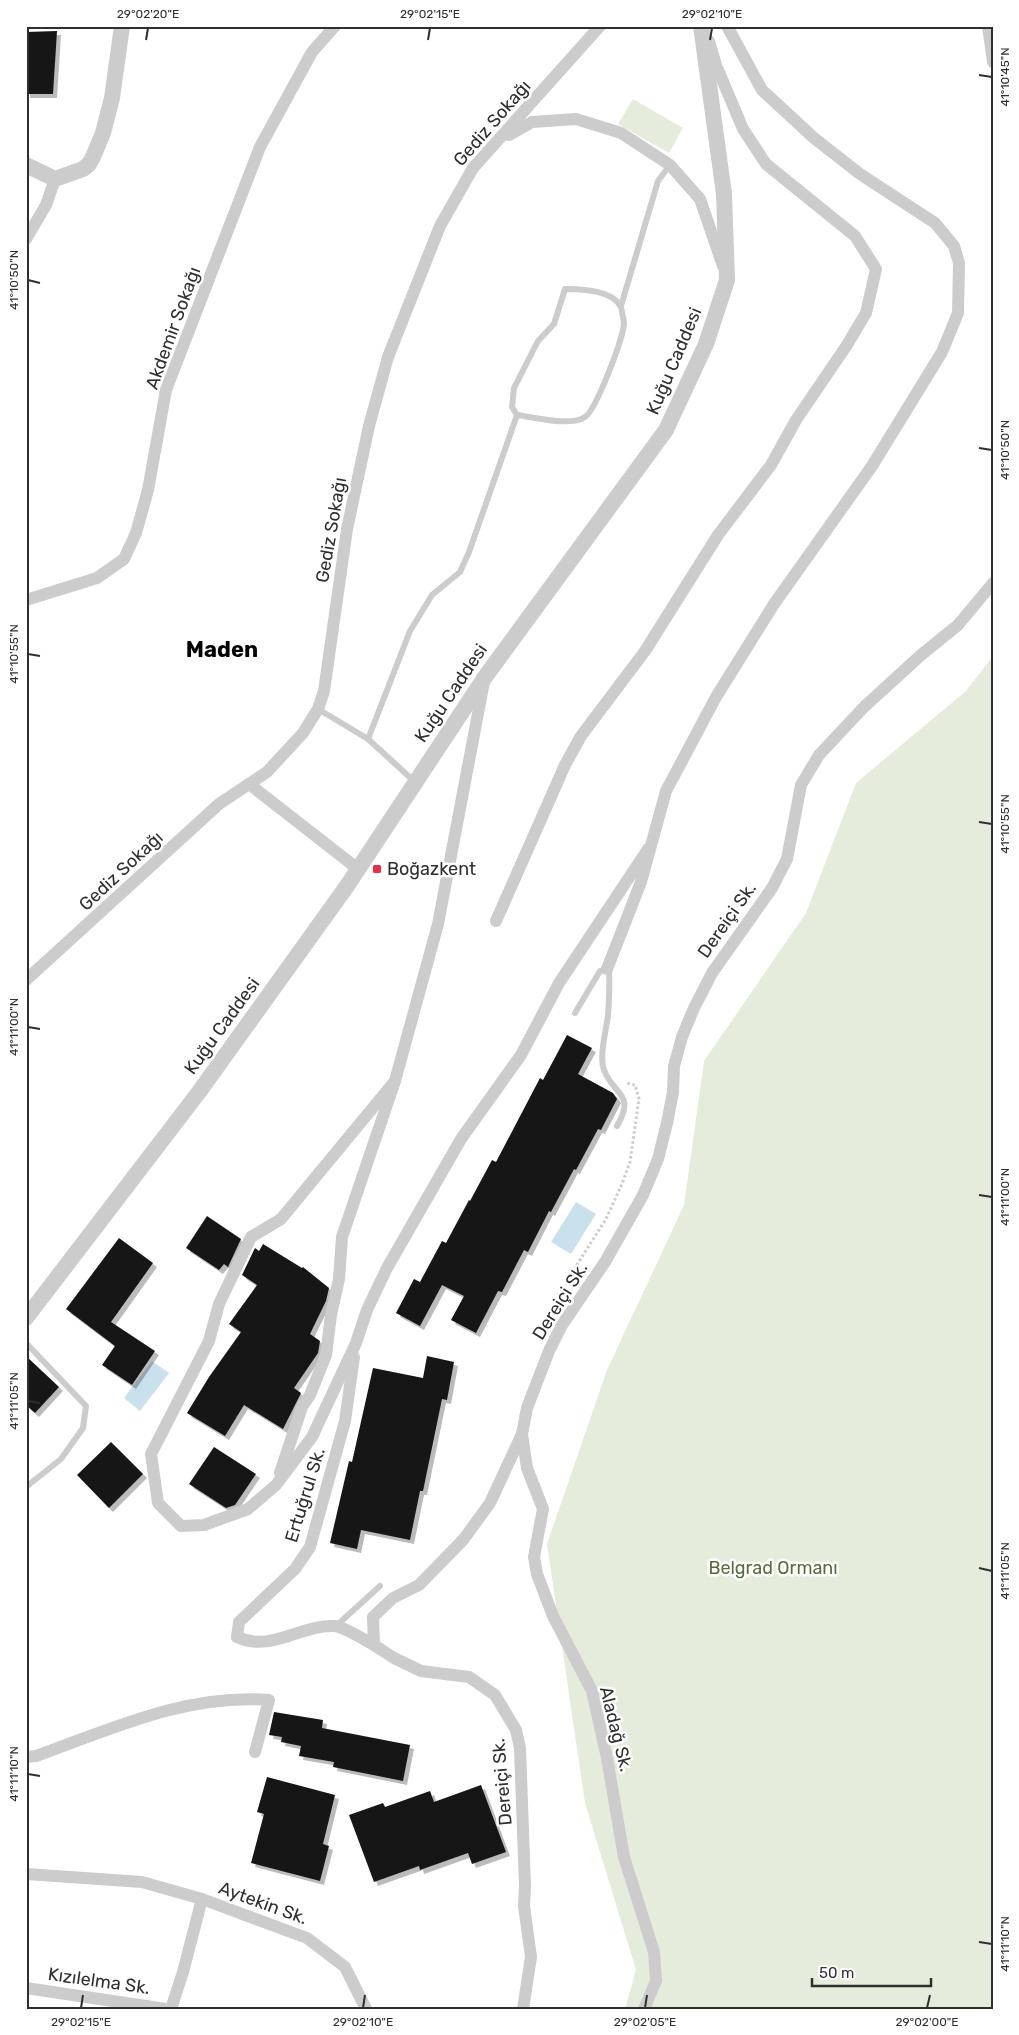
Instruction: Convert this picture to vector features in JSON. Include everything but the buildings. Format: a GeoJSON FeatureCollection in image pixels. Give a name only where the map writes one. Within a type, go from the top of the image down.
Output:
{"type":"FeatureCollection","features":[{"type":"Feature","properties":{"kind":"street"},"geometry":{"type":"LineString","coordinates":[[26,164],[55,179],[82,169],[89,164],[103,133],[112,98],[122,26]]}},
{"type":"Feature","properties":{"kind":"street","name":"Akdemir Sokağı"},"geometry":{"type":"LineString","coordinates":[[26,600],[97,578],[124,559],[136,533],[148,490],[166,390],[260,147],[312,52],[336,26]]}},
{"type":"Feature","properties":{"kind":"street","name":"Gediz Sokağı"},"geometry":{"type":"LineString","coordinates":[[26,980],[219,804],[273,766],[302,733],[318,709],[324,691],[347,529],[369,426],[388,357],[440,226],[473,168],[600,26]]}},
{"type":"Feature","properties":{"kind":"street"},"geometry":{"type":"LineString","coordinates":[[496,921],[564,765],[581,736],[645,650],[718,535],[771,466],[796,420],[847,345],[866,313],[876,269],[855,236],[766,164],[743,129],[716,65],[703,26]]}},
{"type":"Feature","properties":{"kind":"street","name":"Kuğu Caddesi"},"geometry":{"type":"LineString","coordinates":[[26,1318],[200,1092],[358,869],[485,677],[666,430],[706,344],[727,280],[724,194],[703,26]]}},
{"type":"Feature","properties":{"kind":"street"},"geometry":{"type":"LineString","coordinates":[[607,969],[641,882],[648,850],[666,791],[716,697],[774,604],[872,466],[942,352],[958,313],[959,263],[954,246],[935,223],[860,174],[814,138],[762,90],[727,26]]}},
{"type":"Feature","properties":{"kind":"street"},"geometry":{"type":"LineString","coordinates":[[988,26],[993,62]]}},
{"type":"Feature","properties":{"kind":"street"},"geometry":{"type":"LineString","coordinates":[[498,141],[532,122],[576,119],[622,133],[670,165],[700,199],[727,280]]}},
{"type":"Feature","properties":{"kind":"street"},"geometry":{"type":"LineString","coordinates":[[26,239],[46,205],[55,179]]}},
{"type":"Feature","properties":{"kind":"street","name":"Dereiçi Sk."},"geometry":{"type":"LineString","coordinates":[[523,2009],[532,1958],[524,1906],[525,1876],[520,1748],[516,1730],[495,1695],[469,1677],[421,1671],[394,1658],[374,1645],[374,1618],[394,1598],[420,1585],[463,1540],[490,1503],[522,1434],[527,1408],[549,1351],[562,1325],[605,1262],[643,1195],[658,1160],[673,1092],[674,1066],[682,1038],[694,1008],[712,973],[772,888],[787,859],[801,785],[819,755],[864,707],[921,655],[958,625],[993,583]]}},
{"type":"Feature","properties":{"kind":"street"},"geometry":{"type":"LineString","coordinates":[[276,1485],[302,1407],[310,1395],[326,1355],[331,1315],[339,1279],[342,1237],[395,1081],[438,924],[485,677]]}},
{"type":"Feature","properties":{"kind":"street"},"geometry":{"type":"LineString","coordinates":[[249,784],[358,869]]}},
{"type":"Feature","properties":{"kind":"street"},"geometry":{"type":"LineString","coordinates":[[395,1081],[281,1219],[251,1237],[219,1304],[209,1341],[151,1454],[158,1502],[181,1526],[204,1526],[248,1509],[276,1485],[312,1437],[356,1343],[367,1310],[387,1268],[461,1138],[521,1055],[559,983],[648,850]]}},
{"type":"Feature","properties":{"kind":"street","name":"Ertuğrul Sk."},"geometry":{"type":"LineString","coordinates":[[336,1626],[306,1631],[264,1643],[248,1642],[237,1637],[239,1622],[295,1569],[310,1547],[345,1420],[356,1343]]}},
{"type":"Feature","properties":{"kind":"street","name":"Aladağ Sk."},"geometry":{"type":"LineString","coordinates":[[522,1434],[527,1468],[543,1509],[534,1556],[537,1574],[553,1616],[592,1691],[607,1758],[624,1857],[654,1952],[656,1981],[644,2009]]}},
{"type":"Feature","properties":{"kind":"street"},"geometry":{"type":"LineString","coordinates":[[336,1626],[374,1645]]}},
{"type":"Feature","properties":{"kind":"street"},"geometry":{"type":"LineString","coordinates":[[26,1757],[36,1756],[138,1718],[175,1708],[229,1700],[269,1700],[254,1752]]}},
{"type":"Feature","properties":{"kind":"street","name":"Aytekin Sk."},"geometry":{"type":"LineString","coordinates":[[26,1874],[142,1882],[202,1899],[307,1938],[345,1967],[366,2009]]}},
{"type":"Feature","properties":{"kind":"street","name":"Aytekin Sk."},"geometry":{"type":"LineString","coordinates":[[170,2009],[184,1972],[202,1899]]}},
{"type":"Feature","properties":{"kind":"street","name":"Kızılelma Sk."},"geometry":{"type":"LineString","coordinates":[[26,1988],[83,2003],[166,2009]]}},
{"type":"Feature","properties":{"kind":"lane"},"geometry":{"type":"LineString","coordinates":[[517,415],[571,421],[585,417],[594,408],[611,367],[624,324],[621,306],[658,181],[670,165]]}},
{"type":"Feature","properties":{"kind":"lane"},"geometry":{"type":"LineString","coordinates":[[517,415],[512,407],[514,388],[538,341],[554,324],[565,289],[586,289],[609,296],[621,306]]}},
{"type":"Feature","properties":{"kind":"lane"},"geometry":{"type":"LineString","coordinates":[[368,739],[410,631],[432,596],[460,572],[469,552],[517,415]]}},
{"type":"Feature","properties":{"kind":"lane"},"geometry":{"type":"LineString","coordinates":[[318,709],[368,739],[416,782]]}},
{"type":"Feature","properties":{"kind":"lane"},"geometry":{"type":"LineString","coordinates":[[575,1013],[600,971],[609,970],[609,993],[603,1058],[604,1069],[624,1098],[624,1114],[617,1126]]}},
{"type":"Feature","properties":{"kind":"lane"},"geometry":{"type":"LineString","coordinates":[[26,1343],[86,1406],[83,1428],[62,1459],[26,1487]]}},
{"type":"Feature","properties":{"kind":"lane"},"geometry":{"type":"LineString","coordinates":[[336,1626],[380,1586]]}},
{"type":"Feature","properties":{"kind":"path"},"geometry":{"type":"LineString","coordinates":[[566,1282],[606,1219],[622,1184],[630,1162],[639,1099]]}},
{"type":"Feature","properties":{"kind":"green space"},"geometry":{"type":"Polygon","coordinates":[[[633,99],[683,128],[669,153],[618,124],[633,99]]]}},
{"type":"Feature","properties":{"kind":"green space","name":"Belgrad Ormanı"},"geometry":{"type":"Polygon","coordinates":[[[993,656],[993,2009],[625,2009],[636,1970],[585,1803],[547,1544],[607,1370],[684,1205],[704,1061],[806,913],[856,783],[966,691],[993,656]]]}},
{"type":"Feature","properties":{"kind":"water"},"geometry":{"type":"Polygon","coordinates":[[[576,1202],[596,1214],[571,1254],[551,1242],[576,1202]]]}},
{"type":"Feature","properties":{"kind":"water"},"geometry":{"type":"Polygon","coordinates":[[[152,1361],[169,1373],[140,1411],[124,1398],[152,1361]]]}},
{"type":"Feature","properties":{"kind":"place","name":"Boğazkent"},"geometry":{"type":"Point","coordinates":[377,869]}},
{"type":"Feature","properties":{"kind":"district","name":"Maden"},"geometry":{"type":"Point","coordinates":[222,649]}}]}
